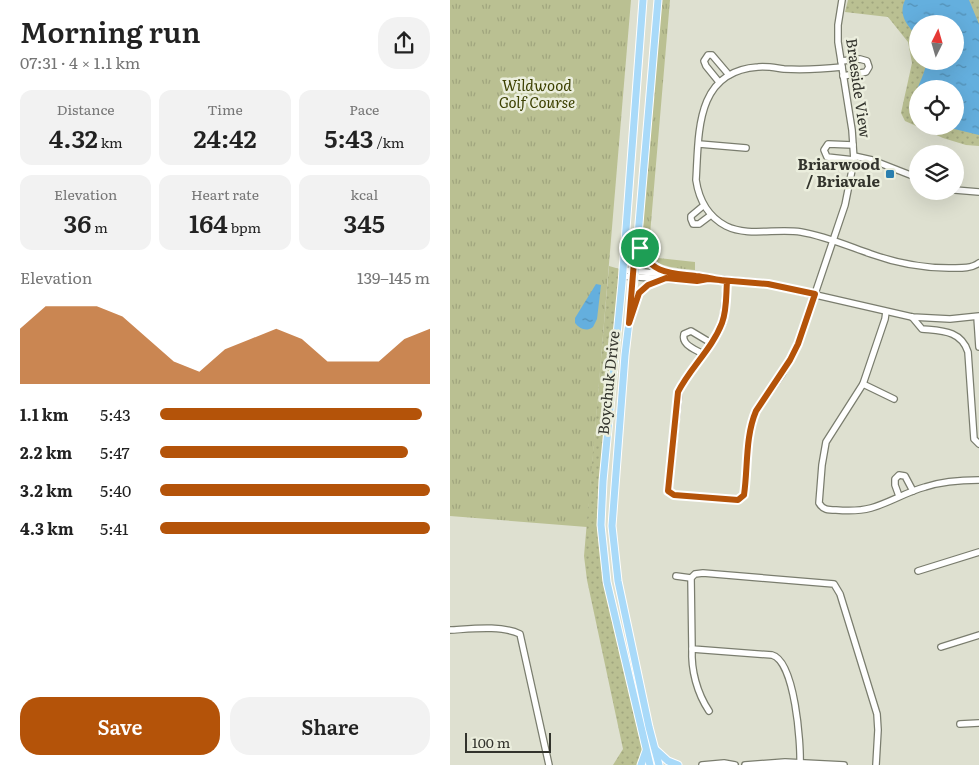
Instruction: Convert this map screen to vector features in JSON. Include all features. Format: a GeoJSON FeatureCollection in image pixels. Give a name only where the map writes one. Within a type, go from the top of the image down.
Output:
{"type":"FeatureCollection","features":[{"type":"Feature","properties":{"kind":"main road","name":"Boychuk Drive"},"geometry":{"type":"LineString","coordinates":[[643,0],[622,273],[602,481],[601,525],[607,582],[650,765]]}},
{"type":"Feature","properties":{"kind":"main road","name":"Boychuk Drive"},"geometry":{"type":"LineString","coordinates":[[658,0],[625,355],[612,535],[618,581],[655,750],[660,765]]}},
{"type":"Feature","properties":{"kind":"main road"},"geometry":{"type":"LineString","coordinates":[[629,323],[639,293],[648,285],[666,276],[652,265],[642,253],[636,237]]}},
{"type":"Feature","properties":{"kind":"main road"},"geometry":{"type":"LineString","coordinates":[[655,750],[668,761],[678,765]]}},
{"type":"Feature","properties":{"kind":"main road"},"geometry":{"type":"LineString","coordinates":[[641,765],[646,751]]}},
{"type":"Feature","properties":{"kind":"street","name":"Braeside View"},"geometry":{"type":"LineString","coordinates":[[703,354],[683,382],[677,399],[668,491],[674,495],[738,500],[744,495],[750,431],[753,419],[756,411],[790,360],[798,344],[845,204],[854,158],[838,42],[838,25],[842,0]]}},
{"type":"Feature","properties":{"kind":"street"},"geometry":{"type":"LineString","coordinates":[[719,82],[706,66],[704,61],[708,55],[716,58],[729,75]]}},
{"type":"Feature","properties":{"kind":"street"},"geometry":{"type":"LineString","coordinates":[[843,76],[866,72],[869,67],[867,62],[860,59],[841,64],[786,69],[748,68],[729,75],[719,82],[702,110],[696,180],[698,191],[710,215],[722,224],[736,230],[795,231],[914,266],[954,268],[968,267],[979,263]]}},
{"type":"Feature","properties":{"kind":"street"},"geometry":{"type":"LineString","coordinates":[[699,144],[746,148]]}},
{"type":"Feature","properties":{"kind":"street"},"geometry":{"type":"LineString","coordinates":[[853,145],[828,144],[824,150],[827,157],[872,160],[909,174]]}},
{"type":"Feature","properties":{"kind":"street"},"geometry":{"type":"LineString","coordinates":[[964,191],[979,192]]}},
{"type":"Feature","properties":{"kind":"street"},"geometry":{"type":"LineString","coordinates":[[704,206],[691,216],[693,224],[699,224],[710,215]]}},
{"type":"Feature","properties":{"kind":"street"},"geometry":{"type":"LineString","coordinates":[[622,273],[666,276],[697,281],[708,279],[768,284],[912,317],[950,319],[978,317],[979,347]]}},
{"type":"Feature","properties":{"kind":"street"},"geometry":{"type":"LineString","coordinates":[[711,342],[691,331],[684,334],[683,337],[684,343],[703,354],[711,342],[723,322],[727,281]]}},
{"type":"Feature","properties":{"kind":"street"},"geometry":{"type":"LineString","coordinates":[[886,312],[863,384],[826,442],[819,504],[826,510],[850,511],[869,509],[913,491],[944,482],[979,480]]}},
{"type":"Feature","properties":{"kind":"street"},"geometry":{"type":"LineString","coordinates":[[912,317],[922,329],[950,332],[966,346],[974,439],[979,444]]}},
{"type":"Feature","properties":{"kind":"street"},"geometry":{"type":"LineString","coordinates":[[863,384],[894,400]]}},
{"type":"Feature","properties":{"kind":"street"},"geometry":{"type":"LineString","coordinates":[[900,496],[894,483],[899,475],[905,476],[913,491]]}},
{"type":"Feature","properties":{"kind":"street"},"geometry":{"type":"LineString","coordinates":[[918,571],[979,552]]}},
{"type":"Feature","properties":{"kind":"street"},"geometry":{"type":"LineString","coordinates":[[709,711],[702,699],[692,658],[691,578],[695,574],[703,573],[834,584],[840,594],[877,714],[876,765]]}},
{"type":"Feature","properties":{"kind":"street"},"geometry":{"type":"LineString","coordinates":[[676,576],[691,578]]}},
{"type":"Feature","properties":{"kind":"street"},"geometry":{"type":"LineString","coordinates":[[450,630],[507,629],[520,634],[549,765]]}},
{"type":"Feature","properties":{"kind":"street"},"geometry":{"type":"LineString","coordinates":[[941,647],[979,635]]}},
{"type":"Feature","properties":{"kind":"street"},"geometry":{"type":"LineString","coordinates":[[692,649],[772,655],[780,659],[785,669],[798,717],[800,764]]}},
{"type":"Feature","properties":{"kind":"street"},"geometry":{"type":"LineString","coordinates":[[960,724],[979,723]]}},
{"type":"Feature","properties":{"kind":"street"},"geometry":{"type":"LineString","coordinates":[[745,765],[784,762],[844,765]]}},
{"type":"Feature","properties":{"kind":"street"},"geometry":{"type":"LineString","coordinates":[[702,765],[724,763],[735,765]]}},
{"type":"Feature","properties":{"kind":"green space","name":"Wildwood Golf Course"},"geometry":{"type":"Polygon","coordinates":[[[450,0],[631,0],[587,527],[450,516],[450,0]]]}},
{"type":"Feature","properties":{"kind":"green space"},"geometry":{"type":"Polygon","coordinates":[[[661,0],[670,0],[649,246],[658,258],[695,262],[695,270],[670,267],[658,263],[647,255],[649,254],[641,235],[661,0]]]}},
{"type":"Feature","properties":{"kind":"green space"},"geometry":{"type":"Polygon","coordinates":[[[848,0],[979,0],[979,146],[966,145],[936,135],[964,135],[964,80],[909,80],[909,123],[905,121],[901,113],[910,70],[964,70],[964,15],[909,15],[909,47],[908,42],[888,17],[845,12],[848,0]]]}},
{"type":"Feature","properties":{"kind":"green space"},"geometry":{"type":"Polygon","coordinates":[[[609,266],[623,270],[601,525],[607,582],[646,751],[641,765],[613,765],[623,749],[587,580],[584,556],[609,266]]]}},
{"type":"Feature","properties":{"kind":"water"},"geometry":{"type":"Polygon","coordinates":[[[905,0],[969,0],[979,24],[979,135],[964,131],[964,80],[921,80],[924,70],[964,70],[964,15],[909,15],[909,26],[903,15],[905,0]]]}},
{"type":"Feature","properties":{"kind":"water"},"geometry":{"type":"Polygon","coordinates":[[[596,284],[601,285],[597,319],[593,327],[583,329],[575,323],[575,318],[596,284]]]}},
{"type":"Feature","properties":{"kind":"place","name":"Briarwood / Briavale"},"geometry":{"type":"Point","coordinates":[890,174]}},
{"type":"Feature","properties":{"kind":"route"},"geometry":{"type":"LineString","coordinates":[[640,248],[636,237],[635,271],[629,323],[639,293],[648,285],[666,278],[697,281],[708,279],[768,284],[815,294],[798,344],[782,374],[756,411],[751,424],[744,495],[738,500],[674,495],[668,491],[678,392],[683,382],[717,335],[723,322],[727,281],[708,279],[698,276],[666,273],[652,265],[640,248]]}}]}
